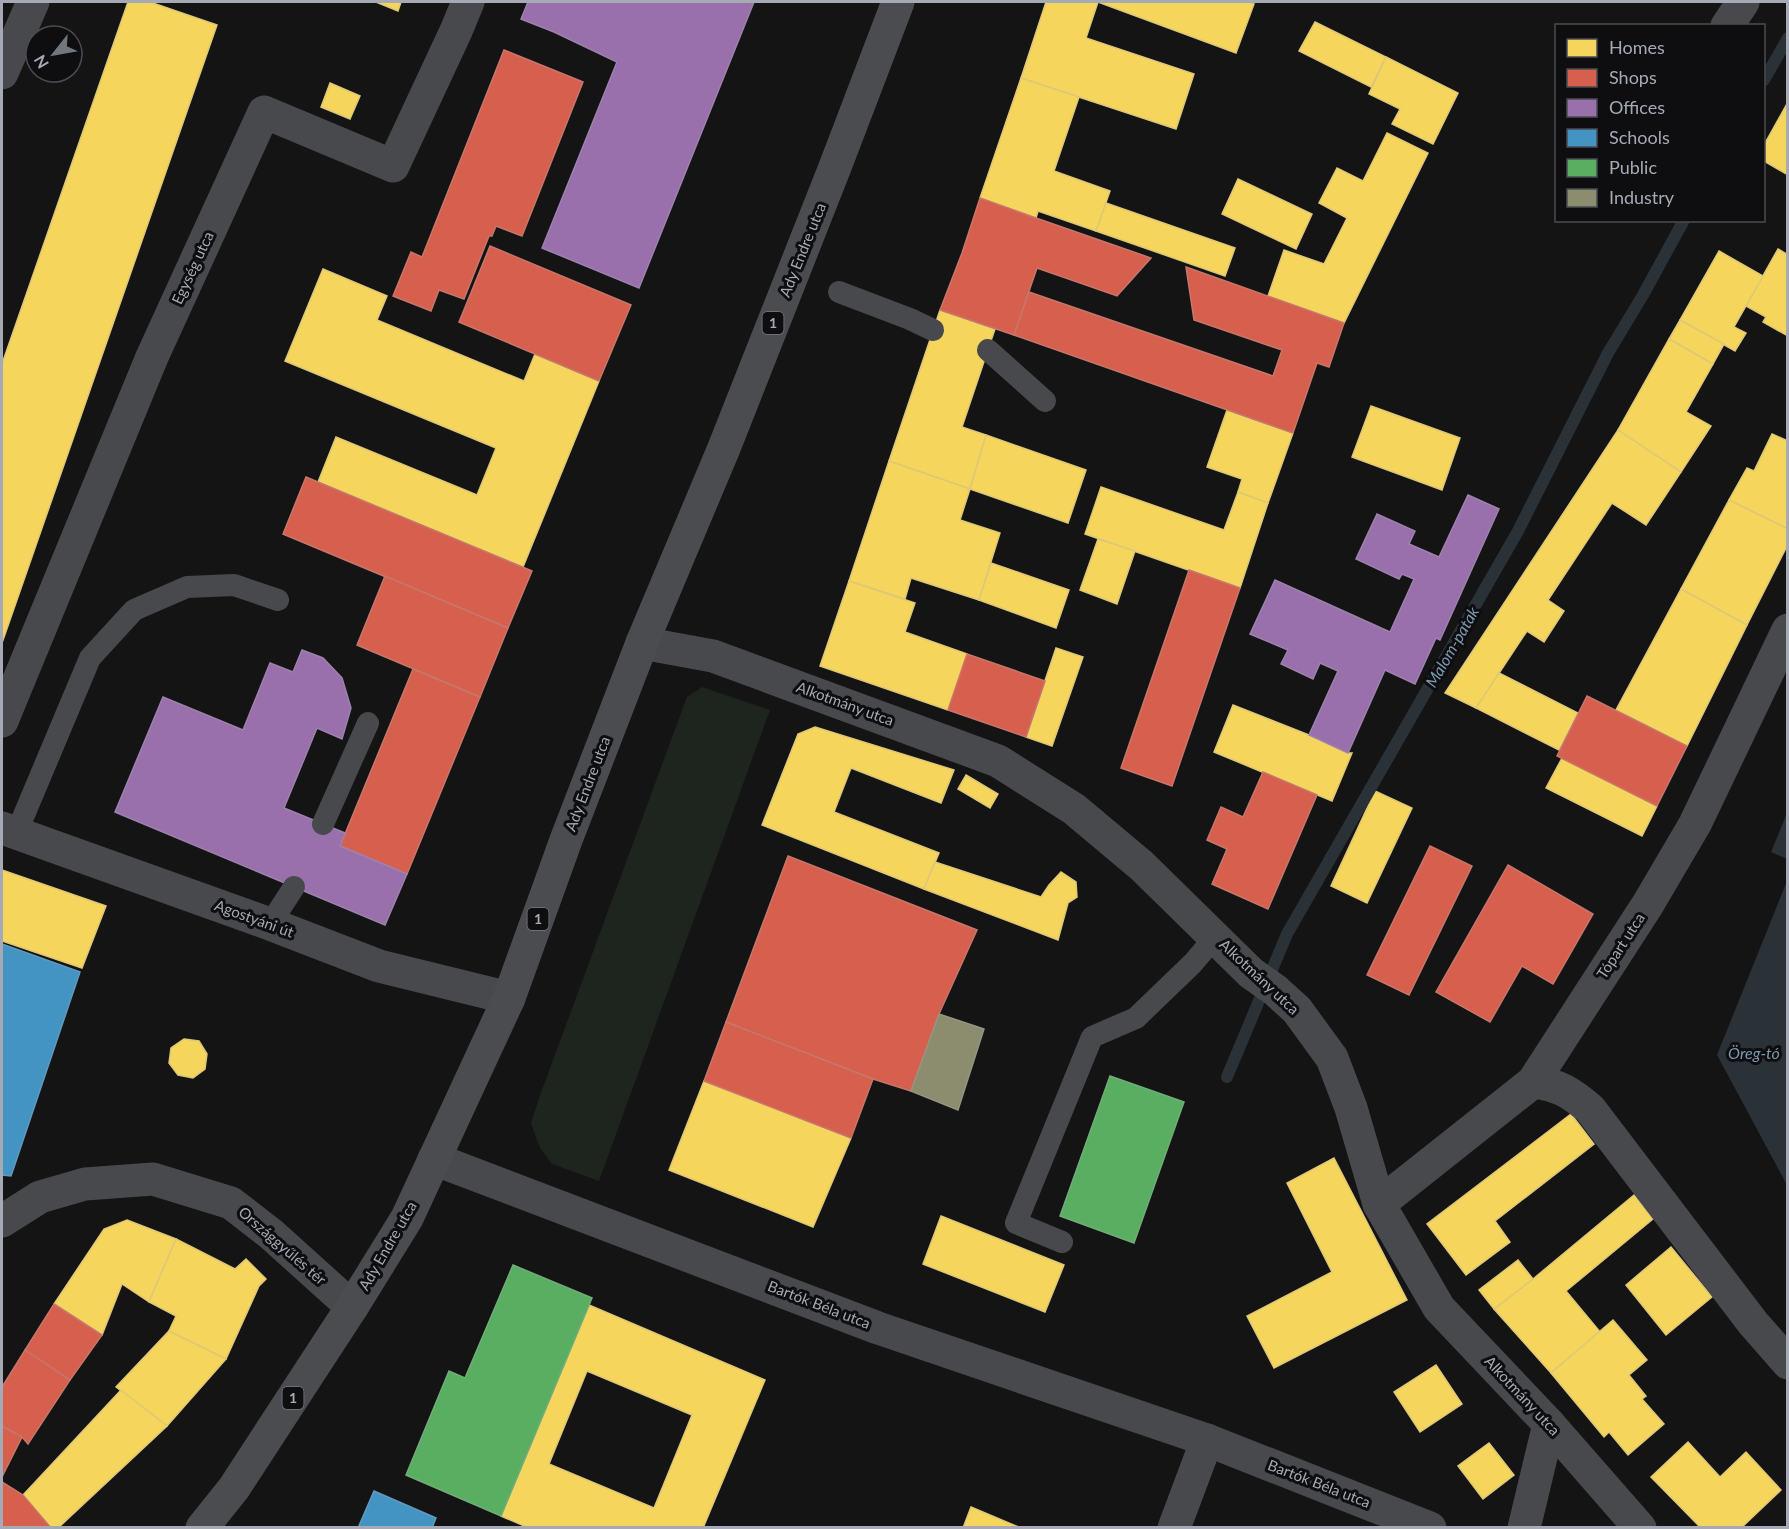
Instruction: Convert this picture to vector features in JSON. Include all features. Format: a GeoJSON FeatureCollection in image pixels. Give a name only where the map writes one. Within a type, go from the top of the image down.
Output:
{"type":"FeatureCollection","features":[{"type":"Feature","properties":{"kind":"main road","name":"Ady Endre utca"},"geometry":{"type":"LineString","coordinates":[[202,1527],[234,1488],[407,1218],[509,998],[642,643],[732,426],[898,2]]}},
{"type":"Feature","properties":{"kind":"street"},"geometry":{"type":"LineString","coordinates":[[2,73],[33,2]]}},
{"type":"Feature","properties":{"kind":"street","name":"Egység utca"},"geometry":{"type":"LineString","coordinates":[[2,721],[152,357],[264,112],[393,166],[468,2]]}},
{"type":"Feature","properties":{"kind":"street"},"geometry":{"type":"LineString","coordinates":[[1728,24],[1743,2]]}},
{"type":"Feature","properties":{"kind":"street","name":"Tópart utca"},"geometry":{"type":"LineString","coordinates":[[1379,1204],[1533,1082],[1648,904],[1695,824],[1788,630]]}},
{"type":"Feature","properties":{"kind":"street","name":"Alkotmány utca"},"geometry":{"type":"LineString","coordinates":[[642,643],[713,656],[999,761],[1074,809],[1142,866],[1263,982],[1297,1010],[1332,1058],[1351,1108],[1379,1204],[1439,1308],[1549,1424],[1640,1527]]}},
{"type":"Feature","properties":{"kind":"street","name":"Agostyáni út"},"geometry":{"type":"LineString","coordinates":[[9,831],[270,924],[379,966],[509,998]]}},
{"type":"Feature","properties":{"kind":"street"},"geometry":{"type":"LineString","coordinates":[[1533,1082],[1569,1092],[1590,1109],[1753,1323],[1788,1363]]}},
{"type":"Feature","properties":{"kind":"street","name":"Bartók Béla utca"},"geometry":{"type":"LineString","coordinates":[[434,1159],[878,1328],[1207,1440],[1431,1527]]}},
{"type":"Feature","properties":{"kind":"street","name":"Országgyűlés tér"},"geometry":{"type":"LineString","coordinates":[[2,1221],[40,1197],[86,1184],[153,1179],[231,1203],[271,1234],[352,1307]]}},
{"type":"Feature","properties":{"kind":"street"},"geometry":{"type":"LineString","coordinates":[[1524,1527],[1549,1424]]}},
{"type":"Feature","properties":{"kind":"street"},"geometry":{"type":"LineString","coordinates":[[1174,1527],[1207,1440]]}},
{"type":"Feature","properties":{"kind":"lane"},"geometry":{"type":"LineString","coordinates":[[839,292],[933,330]]}},
{"type":"Feature","properties":{"kind":"lane"},"geometry":{"type":"LineString","coordinates":[[988,350],[1045,401]]}},
{"type":"Feature","properties":{"kind":"lane"},"geometry":{"type":"LineString","coordinates":[[9,831],[90,658],[134,610],[187,587],[234,585],[278,600]]}},
{"type":"Feature","properties":{"kind":"lane"},"geometry":{"type":"LineString","coordinates":[[323,824],[368,723]]}},
{"type":"Feature","properties":{"kind":"lane"},"geometry":{"type":"LineString","coordinates":[[270,924],[294,887]]}},
{"type":"Feature","properties":{"kind":"lane"},"geometry":{"type":"LineString","coordinates":[[1062,1242],[1016,1223],[1092,1037],[1136,1018],[1193,963],[1215,937]]}},
{"type":"Feature","properties":{"kind":"shaded area"},"geometry":{"type":"Polygon","coordinates":[[[702,687],[770,710],[599,1181],[552,1164],[540,1148],[531,1123],[687,697],[702,687]]]}},
{"type":"Feature","properties":{"kind":"water"},"geometry":{"type":"Polygon","coordinates":[[[1787,813],[1787,859],[1771,852],[1787,813]]]}},
{"type":"Feature","properties":{"kind":"water","name":"Öreg-tó"},"geometry":{"type":"Polygon","coordinates":[[[1787,881],[1788,1185],[1717,1055],[1787,881]]]}},
{"type":"Feature","properties":{"kind":"building: Homes"},"geometry":{"type":"Polygon","coordinates":[[[128,2],[150,2],[217,25],[2,643],[2,364],[128,2]]]}},
{"type":"Feature","properties":{"kind":"building: Homes"},"geometry":{"type":"Polygon","coordinates":[[[376,2],[401,2],[398,11],[376,2]]]}},
{"type":"Feature","properties":{"kind":"building: Homes"},"geometry":{"type":"Polygon","coordinates":[[[1046,2],[1098,2],[1086,38],[1194,74],[1176,129],[1021,78],[1046,2]]]}},
{"type":"Feature","properties":{"kind":"building: Homes"},"geometry":{"type":"Polygon","coordinates":[[[1098,2],[1249,2],[1254,4],[1236,53],[1098,2]]]}},
{"type":"Feature","properties":{"kind":"building: Homes"},"geometry":{"type":"Polygon","coordinates":[[[1315,22],[1386,57],[1371,87],[1299,51],[1315,22]]]}},
{"type":"Feature","properties":{"kind":"building: Homes"},"geometry":{"type":"Polygon","coordinates":[[[1386,57],[1458,93],[1433,144],[1392,124],[1400,109],[1369,94],[1386,57]]]}},
{"type":"Feature","properties":{"kind":"building: Homes"},"geometry":{"type":"Polygon","coordinates":[[[1021,78],[1079,97],[1054,171],[1110,191],[1096,231],[1038,211],[1036,218],[980,198],[1021,78]]]}},
{"type":"Feature","properties":{"kind":"building: Homes"},"geometry":{"type":"Polygon","coordinates":[[[330,83],[360,96],[350,119],[321,107],[330,83]]]}},
{"type":"Feature","properties":{"kind":"building: Homes"},"geometry":{"type":"Polygon","coordinates":[[[1788,102],[1788,175],[1765,162],[1765,143],[1788,102]]]}},
{"type":"Feature","properties":{"kind":"building: Homes"},"geometry":{"type":"Polygon","coordinates":[[[1387,133],[1428,153],[1344,323],[1268,296],[1284,250],[1324,264],[1347,218],[1319,203],[1337,168],[1363,181],[1387,133]]]}},
{"type":"Feature","properties":{"kind":"building: Homes"},"geometry":{"type":"Polygon","coordinates":[[[1238,179],[1312,214],[1296,249],[1222,214],[1238,179]]]}},
{"type":"Feature","properties":{"kind":"building: Homes"},"geometry":{"type":"Polygon","coordinates":[[[1106,203],[1235,248],[1225,276],[1096,231],[1106,203]]]}},
{"type":"Feature","properties":{"kind":"building: Homes"},"geometry":{"type":"Polygon","coordinates":[[[1778,249],[1788,255],[1788,336],[1763,322],[1766,317],[1746,306],[1778,249]]]}},
{"type":"Feature","properties":{"kind":"building: Homes"},"geometry":{"type":"Polygon","coordinates":[[[1719,251],[1763,276],[1734,327],[1746,333],[1735,351],[1680,320],[1719,251]]]}},
{"type":"Feature","properties":{"kind":"building: Homes"},"geometry":{"type":"Polygon","coordinates":[[[323,269],[387,296],[377,320],[524,381],[535,354],[599,381],[523,567],[318,482],[336,437],[477,495],[496,448],[285,361],[323,269]]]}},
{"type":"Feature","properties":{"kind":"building: Homes"},"geometry":{"type":"Polygon","coordinates":[[[940,310],[995,329],[962,427],[986,435],[970,489],[889,461],[940,310]]]}},
{"type":"Feature","properties":{"kind":"building: Homes"},"geometry":{"type":"Polygon","coordinates":[[[1680,320],[1724,344],[1713,364],[1669,339],[1680,320]]]}},
{"type":"Feature","properties":{"kind":"building: Homes"},"geometry":{"type":"Polygon","coordinates":[[[1669,339],[1713,364],[1686,412],[1711,426],[1681,472],[1618,430],[1669,339]]]}},
{"type":"Feature","properties":{"kind":"building: Homes"},"geometry":{"type":"Polygon","coordinates":[[[1371,406],[1460,438],[1442,490],[1352,457],[1371,406]]]}},
{"type":"Feature","properties":{"kind":"building: Homes"},"geometry":{"type":"Polygon","coordinates":[[[1227,410],[1293,433],[1268,503],[1238,492],[1242,479],[1207,467],[1227,410]]]}},
{"type":"Feature","properties":{"kind":"building: Homes"},"geometry":{"type":"Polygon","coordinates":[[[1618,430],[1681,472],[1646,525],[1612,503],[1548,600],[1564,611],[1544,642],[1527,631],[1476,708],[1445,693],[1618,430]]]}},
{"type":"Feature","properties":{"kind":"building: Homes"},"geometry":{"type":"Polygon","coordinates":[[[1772,434],[1788,441],[1788,529],[1729,500],[1747,468],[1754,471],[1772,434]]]}},
{"type":"Feature","properties":{"kind":"building: Homes"},"geometry":{"type":"Polygon","coordinates":[[[986,435],[1086,470],[1068,523],[970,489],[986,435]]]}},
{"type":"Feature","properties":{"kind":"building: Homes"},"geometry":{"type":"Polygon","coordinates":[[[889,461],[970,489],[960,520],[1000,533],[979,600],[911,578],[905,599],[849,581],[889,461]]]}},
{"type":"Feature","properties":{"kind":"building: Homes"},"geometry":{"type":"Polygon","coordinates":[[[1101,487],[1224,530],[1238,492],[1268,503],[1240,588],[1085,534],[1101,487]]]}},
{"type":"Feature","properties":{"kind":"building: Homes"},"geometry":{"type":"Polygon","coordinates":[[[1729,500],[1788,529],[1788,544],[1747,625],[1681,589],[1729,500]]]}},
{"type":"Feature","properties":{"kind":"building: Homes"},"geometry":{"type":"Polygon","coordinates":[[[1098,539],[1135,551],[1117,604],[1080,590],[1098,539]]]}},
{"type":"Feature","properties":{"kind":"building: Homes"},"geometry":{"type":"Polygon","coordinates":[[[991,563],[1069,590],[1056,628],[979,600],[991,563]]]}},
{"type":"Feature","properties":{"kind":"building: Homes"},"geometry":{"type":"Polygon","coordinates":[[[849,581],[915,603],[905,632],[967,654],[948,710],[820,666],[849,581]]]}},
{"type":"Feature","properties":{"kind":"building: Homes"},"geometry":{"type":"Polygon","coordinates":[[[1681,589],[1747,625],[1687,746],[1616,710],[1681,589]]]}},
{"type":"Feature","properties":{"kind":"building: Homes"},"geometry":{"type":"Polygon","coordinates":[[[1056,648],[1083,657],[1052,746],[1026,737],[1056,648]]]}},
{"type":"Feature","properties":{"kind":"building: Homes"},"geometry":{"type":"Polygon","coordinates":[[[1499,673],[1578,713],[1559,750],[1476,708],[1499,673]]]}},
{"type":"Feature","properties":{"kind":"building: Homes"},"geometry":{"type":"Polygon","coordinates":[[[1233,705],[1352,753],[1332,801],[1214,752],[1233,705]]]}},
{"type":"Feature","properties":{"kind":"building: Homes"},"geometry":{"type":"Polygon","coordinates":[[[815,727],[954,770],[941,803],[851,768],[834,812],[939,853],[924,889],[762,825],[798,734],[815,727]]]}},
{"type":"Feature","properties":{"kind":"building: Homes"},"geometry":{"type":"Polygon","coordinates":[[[1562,758],[1657,806],[1642,836],[1546,788],[1562,758]]]}},
{"type":"Feature","properties":{"kind":"building: Homes"},"geometry":{"type":"Polygon","coordinates":[[[966,775],[998,794],[990,808],[958,789],[966,775]]]}},
{"type":"Feature","properties":{"kind":"building: Homes"},"geometry":{"type":"Polygon","coordinates":[[[1375,791],[1412,808],[1367,903],[1331,886],[1375,791]]]}},
{"type":"Feature","properties":{"kind":"building: Homes"},"geometry":{"type":"Polygon","coordinates":[[[935,862],[1041,897],[1061,872],[1076,882],[1077,897],[1068,903],[1058,940],[924,889],[935,862]]]}},
{"type":"Feature","properties":{"kind":"building: Homes"},"geometry":{"type":"Polygon","coordinates":[[[2,870],[106,906],[82,968],[2,941],[2,870]]]}},
{"type":"Feature","properties":{"kind":"building: Homes"},"geometry":{"type":"Polygon","coordinates":[[[184,1039],[199,1041],[207,1054],[205,1069],[193,1078],[178,1075],[169,1063],[171,1048],[184,1039]]]}},
{"type":"Feature","properties":{"kind":"building: Homes"},"geometry":{"type":"Polygon","coordinates":[[[704,1081],[851,1138],[813,1227],[669,1170],[704,1081]]]}},
{"type":"Feature","properties":{"kind":"building: Homes"},"geometry":{"type":"Polygon","coordinates":[[[1571,1114],[1594,1144],[1495,1221],[1510,1242],[1466,1275],[1427,1224],[1571,1114]]]}},
{"type":"Feature","properties":{"kind":"building: Homes"},"geometry":{"type":"Polygon","coordinates":[[[1334,1158],[1407,1300],[1274,1368],[1247,1316],[1332,1272],[1287,1183],[1334,1158]]]}},
{"type":"Feature","properties":{"kind":"building: Homes"},"geometry":{"type":"Polygon","coordinates":[[[1634,1195],[1653,1219],[1566,1291],[1600,1332],[1551,1373],[1494,1309],[1634,1195]]]}},
{"type":"Feature","properties":{"kind":"building: Homes"},"geometry":{"type":"Polygon","coordinates":[[[941,1216],[1064,1265],[1045,1312],[923,1264],[941,1216]]]}},
{"type":"Feature","properties":{"kind":"building: Homes"},"geometry":{"type":"Polygon","coordinates":[[[127,1220],[176,1239],[149,1302],[122,1284],[102,1335],[54,1304],[104,1229],[127,1220]]]}},
{"type":"Feature","properties":{"kind":"building: Homes"},"geometry":{"type":"Polygon","coordinates":[[[176,1239],[235,1269],[246,1259],[266,1279],[259,1286],[226,1359],[169,1331],[176,1316],[149,1302],[176,1239]]]}},
{"type":"Feature","properties":{"kind":"building: Homes"},"geometry":{"type":"Polygon","coordinates":[[[1671,1247],[1712,1297],[1666,1335],[1626,1285],[1671,1247]]]}},
{"type":"Feature","properties":{"kind":"building: Homes"},"geometry":{"type":"Polygon","coordinates":[[[1518,1260],[1533,1279],[1494,1309],[1479,1290],[1518,1260]]]}},
{"type":"Feature","properties":{"kind":"building: Homes"},"geometry":{"type":"Polygon","coordinates":[[[589,1305],[765,1380],[703,1528],[529,1528],[501,1516],[589,1305]],[[587,1371],[549,1464],[654,1508],[692,1415],[587,1371]]]}},
{"type":"Feature","properties":{"kind":"building: Homes"},"geometry":{"type":"Polygon","coordinates":[[[1613,1320],[1647,1360],[1629,1375],[1646,1396],[1642,1399],[1664,1424],[1628,1455],[1609,1432],[1604,1437],[1551,1373],[1613,1320]]]}},
{"type":"Feature","properties":{"kind":"building: Homes"},"geometry":{"type":"Polygon","coordinates":[[[169,1331],[226,1359],[167,1426],[116,1387],[169,1331]]]}},
{"type":"Feature","properties":{"kind":"building: Homes"},"geometry":{"type":"Polygon","coordinates":[[[1436,1365],[1462,1404],[1420,1432],[1394,1392],[1436,1365]]]}},
{"type":"Feature","properties":{"kind":"building: Homes"},"geometry":{"type":"Polygon","coordinates":[[[121,1390],[167,1426],[58,1528],[51,1528],[23,1495],[121,1390]]]}},
{"type":"Feature","properties":{"kind":"building: Homes"},"geometry":{"type":"Polygon","coordinates":[[[1688,1442],[1720,1477],[1746,1452],[1781,1490],[1741,1528],[1701,1528],[1651,1477],[1688,1442]]]}},
{"type":"Feature","properties":{"kind":"building: Homes"},"geometry":{"type":"Polygon","coordinates":[[[1489,1443],[1514,1475],[1483,1499],[1458,1466],[1489,1443]]]}},
{"type":"Feature","properties":{"kind":"building: Homes"},"geometry":{"type":"Polygon","coordinates":[[[971,1507],[1021,1528],[963,1528],[971,1507]]]}},
{"type":"Feature","properties":{"kind":"building: Shops"},"geometry":{"type":"Polygon","coordinates":[[[504,50],[583,82],[522,236],[496,226],[492,236],[489,236],[464,299],[439,290],[431,311],[393,296],[411,252],[422,257],[504,50]]]}},
{"type":"Feature","properties":{"kind":"building: Shops"},"geometry":{"type":"Polygon","coordinates":[[[980,198],[1151,258],[1117,296],[1037,268],[1014,335],[940,310],[980,198]]]}},
{"type":"Feature","properties":{"kind":"building: Shops"},"geometry":{"type":"Polygon","coordinates":[[[490,246],[631,305],[599,381],[459,322],[490,246]]]}},
{"type":"Feature","properties":{"kind":"building: Shops"},"geometry":{"type":"Polygon","coordinates":[[[1186,267],[1344,323],[1329,367],[1317,363],[1293,433],[1014,335],[1029,292],[1273,376],[1282,350],[1194,320],[1186,267]]]}},
{"type":"Feature","properties":{"kind":"building: Shops"},"geometry":{"type":"Polygon","coordinates":[[[306,477],[532,571],[508,628],[283,534],[306,477]]]}},
{"type":"Feature","properties":{"kind":"building: Shops"},"geometry":{"type":"Polygon","coordinates":[[[1189,570],[1240,588],[1172,786],[1121,768],[1189,570]]]}},
{"type":"Feature","properties":{"kind":"building: Shops"},"geometry":{"type":"Polygon","coordinates":[[[385,576],[508,628],[480,697],[357,645],[385,576]]]}},
{"type":"Feature","properties":{"kind":"building: Shops"},"geometry":{"type":"Polygon","coordinates":[[[967,654],[1045,681],[1026,737],[948,710],[967,654]]]}},
{"type":"Feature","properties":{"kind":"building: Shops"},"geometry":{"type":"Polygon","coordinates":[[[413,669],[480,697],[407,874],[340,846],[413,669]]]}},
{"type":"Feature","properties":{"kind":"building: Shops"},"geometry":{"type":"Polygon","coordinates":[[[1587,696],[1687,746],[1657,806],[1557,756],[1587,696]]]}},
{"type":"Feature","properties":{"kind":"building: Shops"},"geometry":{"type":"Polygon","coordinates":[[[1263,772],[1317,795],[1268,909],[1212,884],[1227,849],[1207,840],[1221,807],[1243,817],[1263,772]]]}},
{"type":"Feature","properties":{"kind":"building: Shops"},"geometry":{"type":"Polygon","coordinates":[[[1430,846],[1472,866],[1409,995],[1367,975],[1430,846]]]}},
{"type":"Feature","properties":{"kind":"building: Shops"},"geometry":{"type":"Polygon","coordinates":[[[788,856],[977,930],[939,1014],[911,1091],[873,1079],[726,1022],[788,856]]]}},
{"type":"Feature","properties":{"kind":"building: Shops"},"geometry":{"type":"Polygon","coordinates":[[[1508,865],[1593,914],[1553,984],[1522,966],[1490,1022],[1436,992],[1508,865]]]}},
{"type":"Feature","properties":{"kind":"building: Shops"},"geometry":{"type":"Polygon","coordinates":[[[726,1022],[873,1079],[851,1138],[704,1081],[726,1022]]]}},
{"type":"Feature","properties":{"kind":"building: Shops"},"geometry":{"type":"Polygon","coordinates":[[[54,1304],[102,1335],[70,1380],[25,1350],[54,1304]]]}},
{"type":"Feature","properties":{"kind":"building: Shops"},"geometry":{"type":"Polygon","coordinates":[[[25,1350],[70,1380],[28,1444],[22,1437],[2,1426],[2,1387],[25,1350]]]}},
{"type":"Feature","properties":{"kind":"building: Shops"},"geometry":{"type":"Polygon","coordinates":[[[2,1426],[22,1437],[2,1477],[2,1426]]]}},
{"type":"Feature","properties":{"kind":"building: Shops"},"geometry":{"type":"Polygon","coordinates":[[[2,1482],[23,1495],[51,1528],[2,1528],[2,1482]]]}},
{"type":"Feature","properties":{"kind":"building: Offices"},"geometry":{"type":"Polygon","coordinates":[[[528,2],[754,2],[639,288],[542,248],[617,62],[521,19],[528,2]]]}},
{"type":"Feature","properties":{"kind":"building: Offices"},"geometry":{"type":"Polygon","coordinates":[[[1468,495],[1499,509],[1440,640],[1436,638],[1415,684],[1385,670],[1348,753],[1309,735],[1338,671],[1320,663],[1313,679],[1281,664],[1288,650],[1250,634],[1275,580],[1390,632],[1414,579],[1402,574],[1399,579],[1356,559],[1377,514],[1415,531],[1409,544],[1439,557],[1468,495]]]}},
{"type":"Feature","properties":{"kind":"building: Offices"},"geometry":{"type":"Polygon","coordinates":[[[302,650],[323,658],[342,678],[351,708],[342,739],[317,728],[284,808],[345,833],[340,846],[407,874],[385,925],[115,812],[163,697],[243,730],[270,663],[293,672],[302,650]]]}},
{"type":"Feature","properties":{"kind":"building: Schools"},"geometry":{"type":"Polygon","coordinates":[[[2,944],[80,972],[11,1176],[2,1175],[2,944]]]}},
{"type":"Feature","properties":{"kind":"building: Schools"},"geometry":{"type":"Polygon","coordinates":[[[374,1491],[436,1518],[432,1528],[358,1528],[374,1491]]]}},
{"type":"Feature","properties":{"kind":"building: Public"},"geometry":{"type":"Polygon","coordinates":[[[1110,1076],[1184,1102],[1134,1243],[1060,1216],[1110,1076]]]}},
{"type":"Feature","properties":{"kind":"building: Public"},"geometry":{"type":"Polygon","coordinates":[[[513,1265],[592,1298],[501,1516],[406,1475],[449,1371],[465,1378],[513,1265]]]}},
{"type":"Feature","properties":{"kind":"building: Industry"},"geometry":{"type":"Polygon","coordinates":[[[939,1014],[984,1029],[958,1110],[911,1091],[939,1014]]]}},
{"type":"Feature","properties":{"kind":"waterway","name":"Malom-patak"},"geometry":{"type":"LineString","coordinates":[[1765,78],[1788,38]]}},
{"type":"Feature","properties":{"kind":"waterway","name":"Malom-patak"},"geometry":{"type":"LineString","coordinates":[[1227,1077],[1287,934],[1518,531],[1608,353],[1683,222]]}}]}
